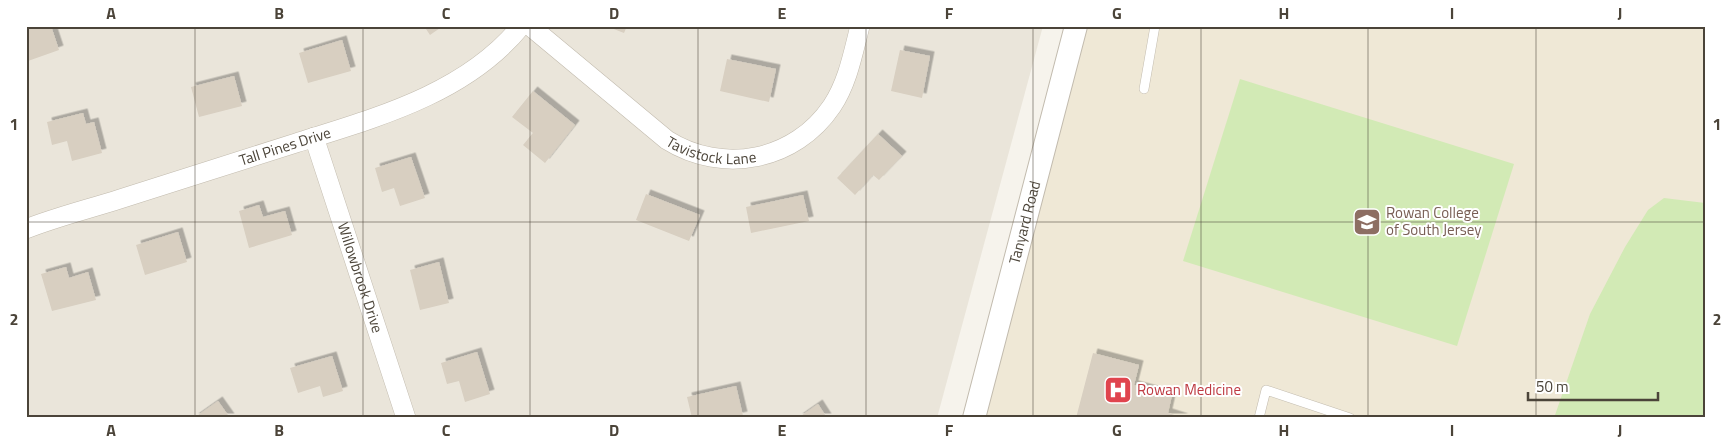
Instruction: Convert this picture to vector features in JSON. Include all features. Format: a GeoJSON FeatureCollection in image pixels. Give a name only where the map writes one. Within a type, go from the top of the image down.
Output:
{"type":"FeatureCollection","features":[{"type":"Feature","properties":{"kind":"street","name":"Tall Pines Drive"},"geometry":{"type":"LineString","coordinates":[[28,223],[314,137],[396,109],[451,84],[475,69],[496,52],[520,26]]}},
{"type":"Feature","properties":{"kind":"street","name":"Tavistock Lane"},"geometry":{"type":"LineString","coordinates":[[530,26],[679,148],[695,154],[732,160],[769,154],[787,147],[814,128],[833,105],[839,93],[850,66],[860,26]]}},
{"type":"Feature","properties":{"kind":"street","name":"Tanyard Road"},"geometry":{"type":"LineString","coordinates":[[974,418],[1076,26]]}},
{"type":"Feature","properties":{"kind":"street","name":"Willowbrook Drive"},"geometry":{"type":"LineString","coordinates":[[314,137],[406,418]]}},
{"type":"Feature","properties":{"kind":"lane"},"geometry":{"type":"LineString","coordinates":[[1144,89],[1155,26]]}},
{"type":"Feature","properties":{"kind":"lane"},"geometry":{"type":"LineString","coordinates":[[1259,418],[1266,390],[1350,418]]}},
{"type":"Feature","properties":{"kind":"shaded area"},"geometry":{"type":"Polygon","coordinates":[[[26,26],[1043,26],[937,418],[26,418],[26,26]]]}},
{"type":"Feature","properties":{"kind":"shaded area","name":"Rowan College of South Jersey"},"geometry":{"type":"Polygon","coordinates":[[[1081,26],[1705,26],[1705,418],[978,418],[1081,26]]]}},
{"type":"Feature","properties":{"kind":"green space"},"geometry":{"type":"Polygon","coordinates":[[[1240,79],[1514,164],[1457,346],[1183,261],[1240,79]]]}},
{"type":"Feature","properties":{"kind":"green space"},"geometry":{"type":"Polygon","coordinates":[[[1664,198],[1705,203],[1705,418],[1554,418],[1590,314],[1625,247],[1648,210],[1664,198]]]}},
{"type":"Feature","properties":{"kind":"building"},"geometry":{"type":"Polygon","coordinates":[[[26,26],[51,26],[59,50],[28,61],[26,55],[26,26]]]}},
{"type":"Feature","properties":{"kind":"building"},"geometry":{"type":"Polygon","coordinates":[[[424,26],[443,26],[430,35],[424,26]]]}},
{"type":"Feature","properties":{"kind":"building"},"geometry":{"type":"Polygon","coordinates":[[[606,26],[627,26],[624,33],[606,26]]]}},
{"type":"Feature","properties":{"kind":"building"},"geometry":{"type":"Polygon","coordinates":[[[342,40],[351,71],[308,83],[299,53],[342,40]]]}},
{"type":"Feature","properties":{"kind":"building"},"geometry":{"type":"Polygon","coordinates":[[[900,50],[930,56],[922,98],[891,91],[900,50]]]}},
{"type":"Feature","properties":{"kind":"building"},"geometry":{"type":"Polygon","coordinates":[[[727,59],[776,69],[769,102],[720,91],[727,59]]]}},
{"type":"Feature","properties":{"kind":"building"},"geometry":{"type":"Polygon","coordinates":[[[234,76],[242,106],[199,117],[191,87],[234,76]]]}},
{"type":"Feature","properties":{"kind":"building"},"geometry":{"type":"Polygon","coordinates":[[[533,91],[575,125],[545,163],[523,145],[533,133],[512,117],[533,91]]]}},
{"type":"Feature","properties":{"kind":"building"},"geometry":{"type":"Polygon","coordinates":[[[83,113],[86,124],[94,122],[102,153],[72,161],[67,141],[52,145],[47,122],[83,113]]]}},
{"type":"Feature","properties":{"kind":"building"},"geometry":{"type":"Polygon","coordinates":[[[878,134],[902,156],[879,180],[873,175],[855,195],[837,178],[878,134]]]}},
{"type":"Feature","properties":{"kind":"building"},"geometry":{"type":"Polygon","coordinates":[[[411,157],[425,198],[400,206],[394,188],[382,192],[375,168],[411,157]]]}},
{"type":"Feature","properties":{"kind":"building"},"geometry":{"type":"Polygon","coordinates":[[[646,194],[700,215],[689,241],[636,220],[646,194]]]}},
{"type":"Feature","properties":{"kind":"building"},"geometry":{"type":"Polygon","coordinates":[[[803,195],[809,221],[751,233],[746,207],[803,195]]]}},
{"type":"Feature","properties":{"kind":"building"},"geometry":{"type":"Polygon","coordinates":[[[259,205],[263,217],[285,211],[292,235],[249,248],[239,211],[259,205]]]}},
{"type":"Feature","properties":{"kind":"building"},"geometry":{"type":"Polygon","coordinates":[[[178,232],[187,262],[145,275],[136,245],[178,232]]]}},
{"type":"Feature","properties":{"kind":"building"},"geometry":{"type":"Polygon","coordinates":[[[439,262],[449,303],[420,310],[410,270],[439,262]]]}},
{"type":"Feature","properties":{"kind":"building"},"geometry":{"type":"Polygon","coordinates":[[[66,267],[69,278],[88,272],[96,300],[52,311],[41,274],[66,267]]]}},
{"type":"Feature","properties":{"kind":"building"},"geometry":{"type":"Polygon","coordinates":[[[477,352],[490,394],[465,402],[459,381],[447,384],[441,363],[477,352]]]}},
{"type":"Feature","properties":{"kind":"building","name":"Rowan Medicine"},"geometry":{"type":"Polygon","coordinates":[[[1093,353],[1139,365],[1134,385],[1172,395],[1168,413],[1184,418],[1076,418],[1093,353]]]}},
{"type":"Feature","properties":{"kind":"building"},"geometry":{"type":"Polygon","coordinates":[[[332,356],[343,391],[323,397],[320,386],[298,393],[290,368],[332,356]]]}},
{"type":"Feature","properties":{"kind":"building"},"geometry":{"type":"Polygon","coordinates":[[[736,386],[743,416],[734,418],[692,418],[687,397],[736,386]]]}},
{"type":"Feature","properties":{"kind":"building"},"geometry":{"type":"Polygon","coordinates":[[[218,401],[230,418],[194,418],[218,401]]]}},
{"type":"Feature","properties":{"kind":"building"},"geometry":{"type":"Polygon","coordinates":[[[818,404],[827,418],[798,418],[818,404]]]}},
{"type":"Feature","properties":{"kind":"place","name":"Rowan College of South Jersey"},"geometry":{"type":"Point","coordinates":[1367,222]}},
{"type":"Feature","properties":{"kind":"place","name":"Rowan Medicine"},"geometry":{"type":"Point","coordinates":[1118,390]}}]}
